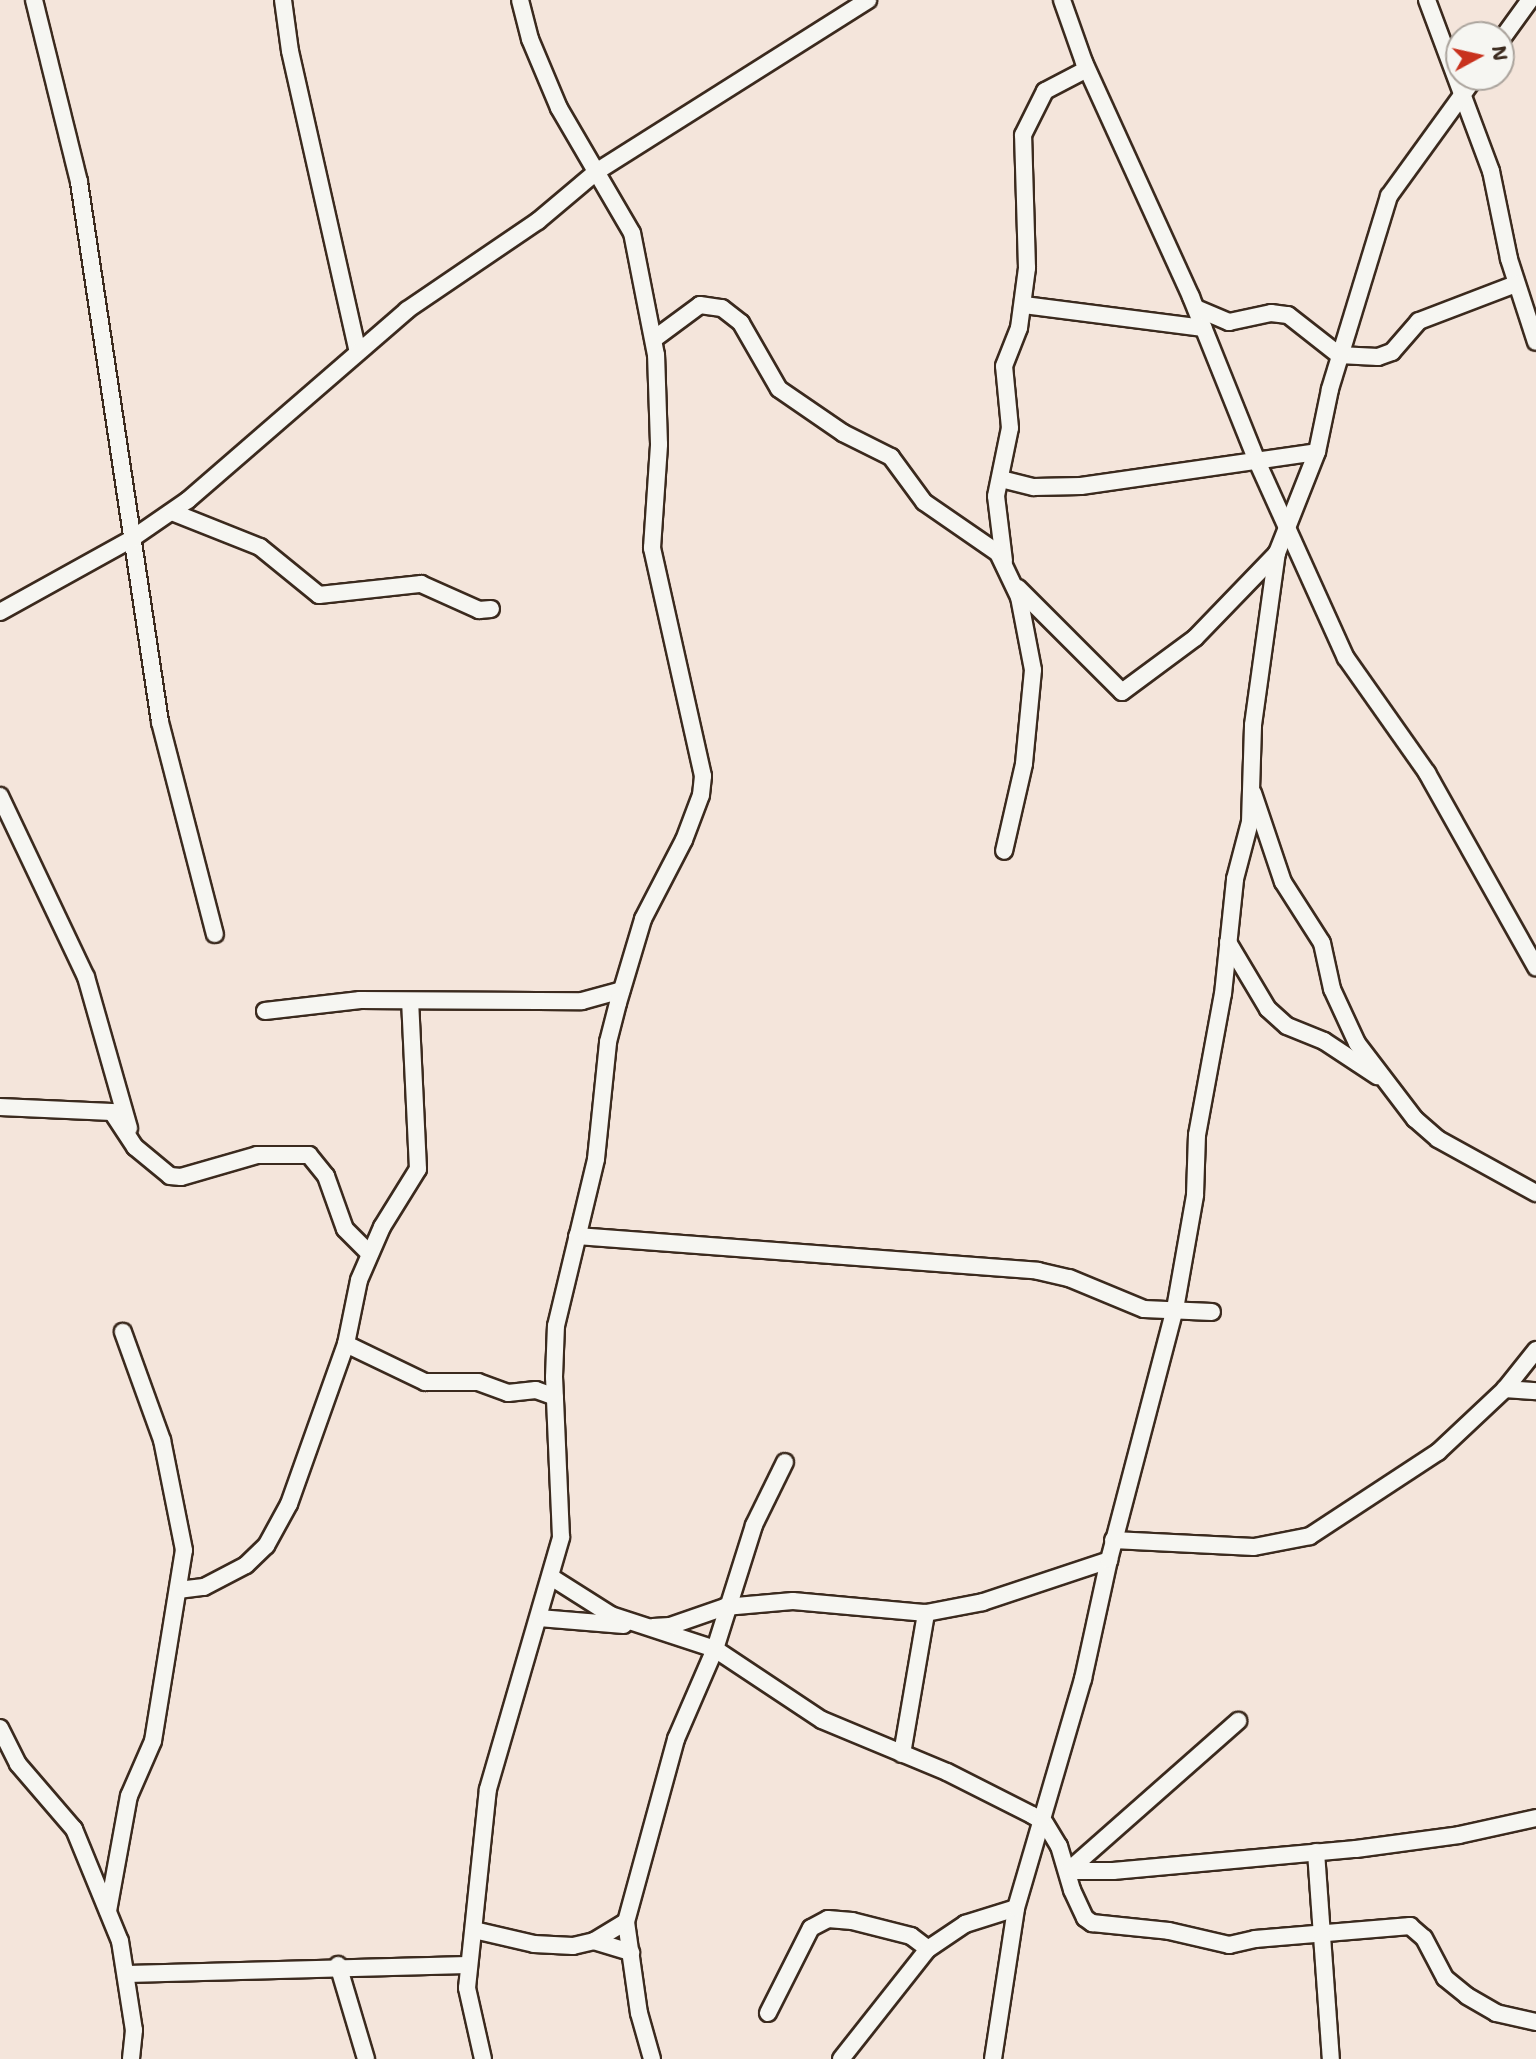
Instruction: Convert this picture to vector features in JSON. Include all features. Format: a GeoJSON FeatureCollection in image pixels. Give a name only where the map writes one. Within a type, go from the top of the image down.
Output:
{"type":"FeatureCollection","features":[{"type":"Feature","properties":{"kind":"street"},"geometry":{"type":"LineString","coordinates":[[34,0],[79,182],[110,375],[130,540],[160,722],[215,934]]}},
{"type":"Feature","properties":{"kind":"street"},"geometry":{"type":"LineString","coordinates":[[283,0],[290,51],[357,349]]}},
{"type":"Feature","properties":{"kind":"street"},"geometry":{"type":"LineString","coordinates":[[484,2059],[467,1988],[488,1789],[520,1667],[539,1618],[561,1538],[555,1396],[556,1326],[596,1159],[608,1042],[643,919],[695,814],[703,776],[652,548],[659,444],[654,339],[632,233],[549,88],[520,0]]}},
{"type":"Feature","properties":{"kind":"street"},"geometry":{"type":"LineString","coordinates":[[0,612],[130,540],[172,512],[219,476],[357,349],[538,221],[596,172],[868,0]]}},
{"type":"Feature","properties":{"kind":"street"},"geometry":{"type":"LineString","coordinates":[[1062,0],[1087,69],[1196,308],[1256,459],[1346,658],[1427,774],[1536,967]]}},
{"type":"Feature","properties":{"kind":"street"},"geometry":{"type":"LineString","coordinates":[[1427,0],[1491,171],[1516,284],[1536,342]]}},
{"type":"Feature","properties":{"kind":"street"},"geometry":{"type":"LineString","coordinates":[[1515,21],[1530,0]]}},
{"type":"Feature","properties":{"kind":"street"},"geometry":{"type":"LineString","coordinates":[[1004,564],[996,496],[1010,428],[1004,366],[1024,305],[1023,135],[1045,91],[1087,69]]}},
{"type":"Feature","properties":{"kind":"street"},"geometry":{"type":"LineString","coordinates":[[993,2059],[1016,1908],[1039,1819],[1083,1679],[1108,1560],[1175,1309],[1228,942],[1253,793],[1253,725],[1277,553],[1317,453],[1339,355],[1389,196],[1465,91]]}},
{"type":"Feature","properties":{"kind":"street"},"geometry":{"type":"LineString","coordinates":[[1196,308],[1228,322],[1271,313],[1288,315],[1339,355],[1359,358],[1392,352],[1419,321],[1516,284]]}},
{"type":"Feature","properties":{"kind":"street"},"geometry":{"type":"LineString","coordinates":[[654,339],[700,305],[722,308],[741,323],[779,389],[843,433],[891,457],[924,502],[989,544],[1004,564],[1012,582],[1033,670],[1024,764],[1004,851]]}},
{"type":"Feature","properties":{"kind":"street"},"geometry":{"type":"LineString","coordinates":[[1024,305],[1204,328]]}},
{"type":"Feature","properties":{"kind":"street"},"geometry":{"type":"LineString","coordinates":[[1001,479],[1034,488],[1081,486],[1256,459],[1317,453]]}},
{"type":"Feature","properties":{"kind":"street"},"geometry":{"type":"LineString","coordinates":[[172,512],[260,547],[319,595],[421,584],[479,610],[491,609]]}},
{"type":"Feature","properties":{"kind":"street"},"geometry":{"type":"LineString","coordinates":[[1012,582],[1122,692],[1195,638],[1277,553]]}},
{"type":"Feature","properties":{"kind":"street"},"geometry":{"type":"LineString","coordinates":[[1253,793],[1283,882],[1322,943],[1342,1015],[1357,1043],[1415,1119],[1438,1139],[1536,1193]]}},
{"type":"Feature","properties":{"kind":"street"},"geometry":{"type":"LineString","coordinates":[[0,796],[86,977],[135,1147]]}},
{"type":"Feature","properties":{"kind":"street"},"geometry":{"type":"LineString","coordinates":[[1228,942],[1268,1009],[1287,1026],[1324,1041],[1388,1083]]}},
{"type":"Feature","properties":{"kind":"street"},"geometry":{"type":"LineString","coordinates":[[265,1011],[359,1000],[559,1003],[622,990]]}},
{"type":"Feature","properties":{"kind":"street"},"geometry":{"type":"LineString","coordinates":[[178,1590],[204,1587],[232,1574],[266,1546],[289,1504],[346,1344],[359,1280],[370,1254],[418,1169],[410,1001]]}},
{"type":"Feature","properties":{"kind":"street"},"geometry":{"type":"LineString","coordinates":[[0,1108],[111,1112],[135,1147],[153,1166],[181,1177],[257,1155],[309,1155],[326,1176],[345,1228],[370,1254]]}},
{"type":"Feature","properties":{"kind":"street"},"geometry":{"type":"LineString","coordinates":[[577,1236],[1038,1271],[1069,1278],[1144,1309],[1212,1312]]}},
{"type":"Feature","properties":{"kind":"street"},"geometry":{"type":"LineString","coordinates":[[108,1911],[128,1796],[153,1741],[184,1550],[162,1440],[123,1332]]}},
{"type":"Feature","properties":{"kind":"street"},"geometry":{"type":"LineString","coordinates":[[346,1344],[425,1382],[478,1382],[508,1393],[536,1390],[555,1396]]}},
{"type":"Feature","properties":{"kind":"street"},"geometry":{"type":"LineString","coordinates":[[1113,1540],[1254,1547],[1310,1536],[1405,1478],[1505,1389],[1536,1350]]}},
{"type":"Feature","properties":{"kind":"street"},"geometry":{"type":"LineString","coordinates":[[1505,1389],[1536,1391]]}},
{"type":"Feature","properties":{"kind":"street"},"geometry":{"type":"LineString","coordinates":[[652,2059],[639,2013],[626,1922],[676,1739],[715,1649],[725,1608],[764,1501],[785,1462]]}},
{"type":"Feature","properties":{"kind":"street"},"geometry":{"type":"LineString","coordinates":[[539,1618],[643,1627],[670,1626],[725,1608],[793,1601],[926,1613],[983,1602],[1108,1560]]}},
{"type":"Feature","properties":{"kind":"street"},"geometry":{"type":"LineString","coordinates":[[551,1577],[611,1615],[715,1649],[822,1720],[902,1754],[1039,1819],[1059,1846],[1085,1918],[1092,1923],[1169,1931],[1217,1945],[1378,1926],[1417,1928],[1444,1978],[1496,2013],[1536,2022]]}},
{"type":"Feature","properties":{"kind":"street"},"geometry":{"type":"LineString","coordinates":[[902,1754],[926,1613]]}},
{"type":"Feature","properties":{"kind":"street"},"geometry":{"type":"LineString","coordinates":[[1068,1871],[1238,1721]]}},
{"type":"Feature","properties":{"kind":"street"},"geometry":{"type":"LineString","coordinates":[[0,1728],[18,1764],[74,1829],[108,1911],[126,1974],[134,2030],[131,2059]]}},
{"type":"Feature","properties":{"kind":"street"},"geometry":{"type":"LineString","coordinates":[[1068,1871],[1113,1871],[1436,1839],[1536,1818]]}},
{"type":"Feature","properties":{"kind":"street"},"geometry":{"type":"LineString","coordinates":[[1317,1852],[1329,2059]]}},
{"type":"Feature","properties":{"kind":"street"},"geometry":{"type":"LineString","coordinates":[[841,2059],[928,1949],[965,1924],[1016,1908]]}},
{"type":"Feature","properties":{"kind":"street"},"geometry":{"type":"LineString","coordinates":[[768,2013],[811,1928],[828,1919],[852,1921],[911,1936],[928,1949]]}},
{"type":"Feature","properties":{"kind":"street"},"geometry":{"type":"LineString","coordinates":[[474,1930],[534,1944],[573,1947],[594,1941],[626,1922]]}},
{"type":"Feature","properties":{"kind":"street"},"geometry":{"type":"LineString","coordinates":[[594,1941],[631,1952]]}},
{"type":"Feature","properties":{"kind":"street"},"geometry":{"type":"LineString","coordinates":[[126,1974],[338,1965],[469,1965]]}},
{"type":"Feature","properties":{"kind":"street"},"geometry":{"type":"LineString","coordinates":[[338,1965],[366,2059]]}}]}
